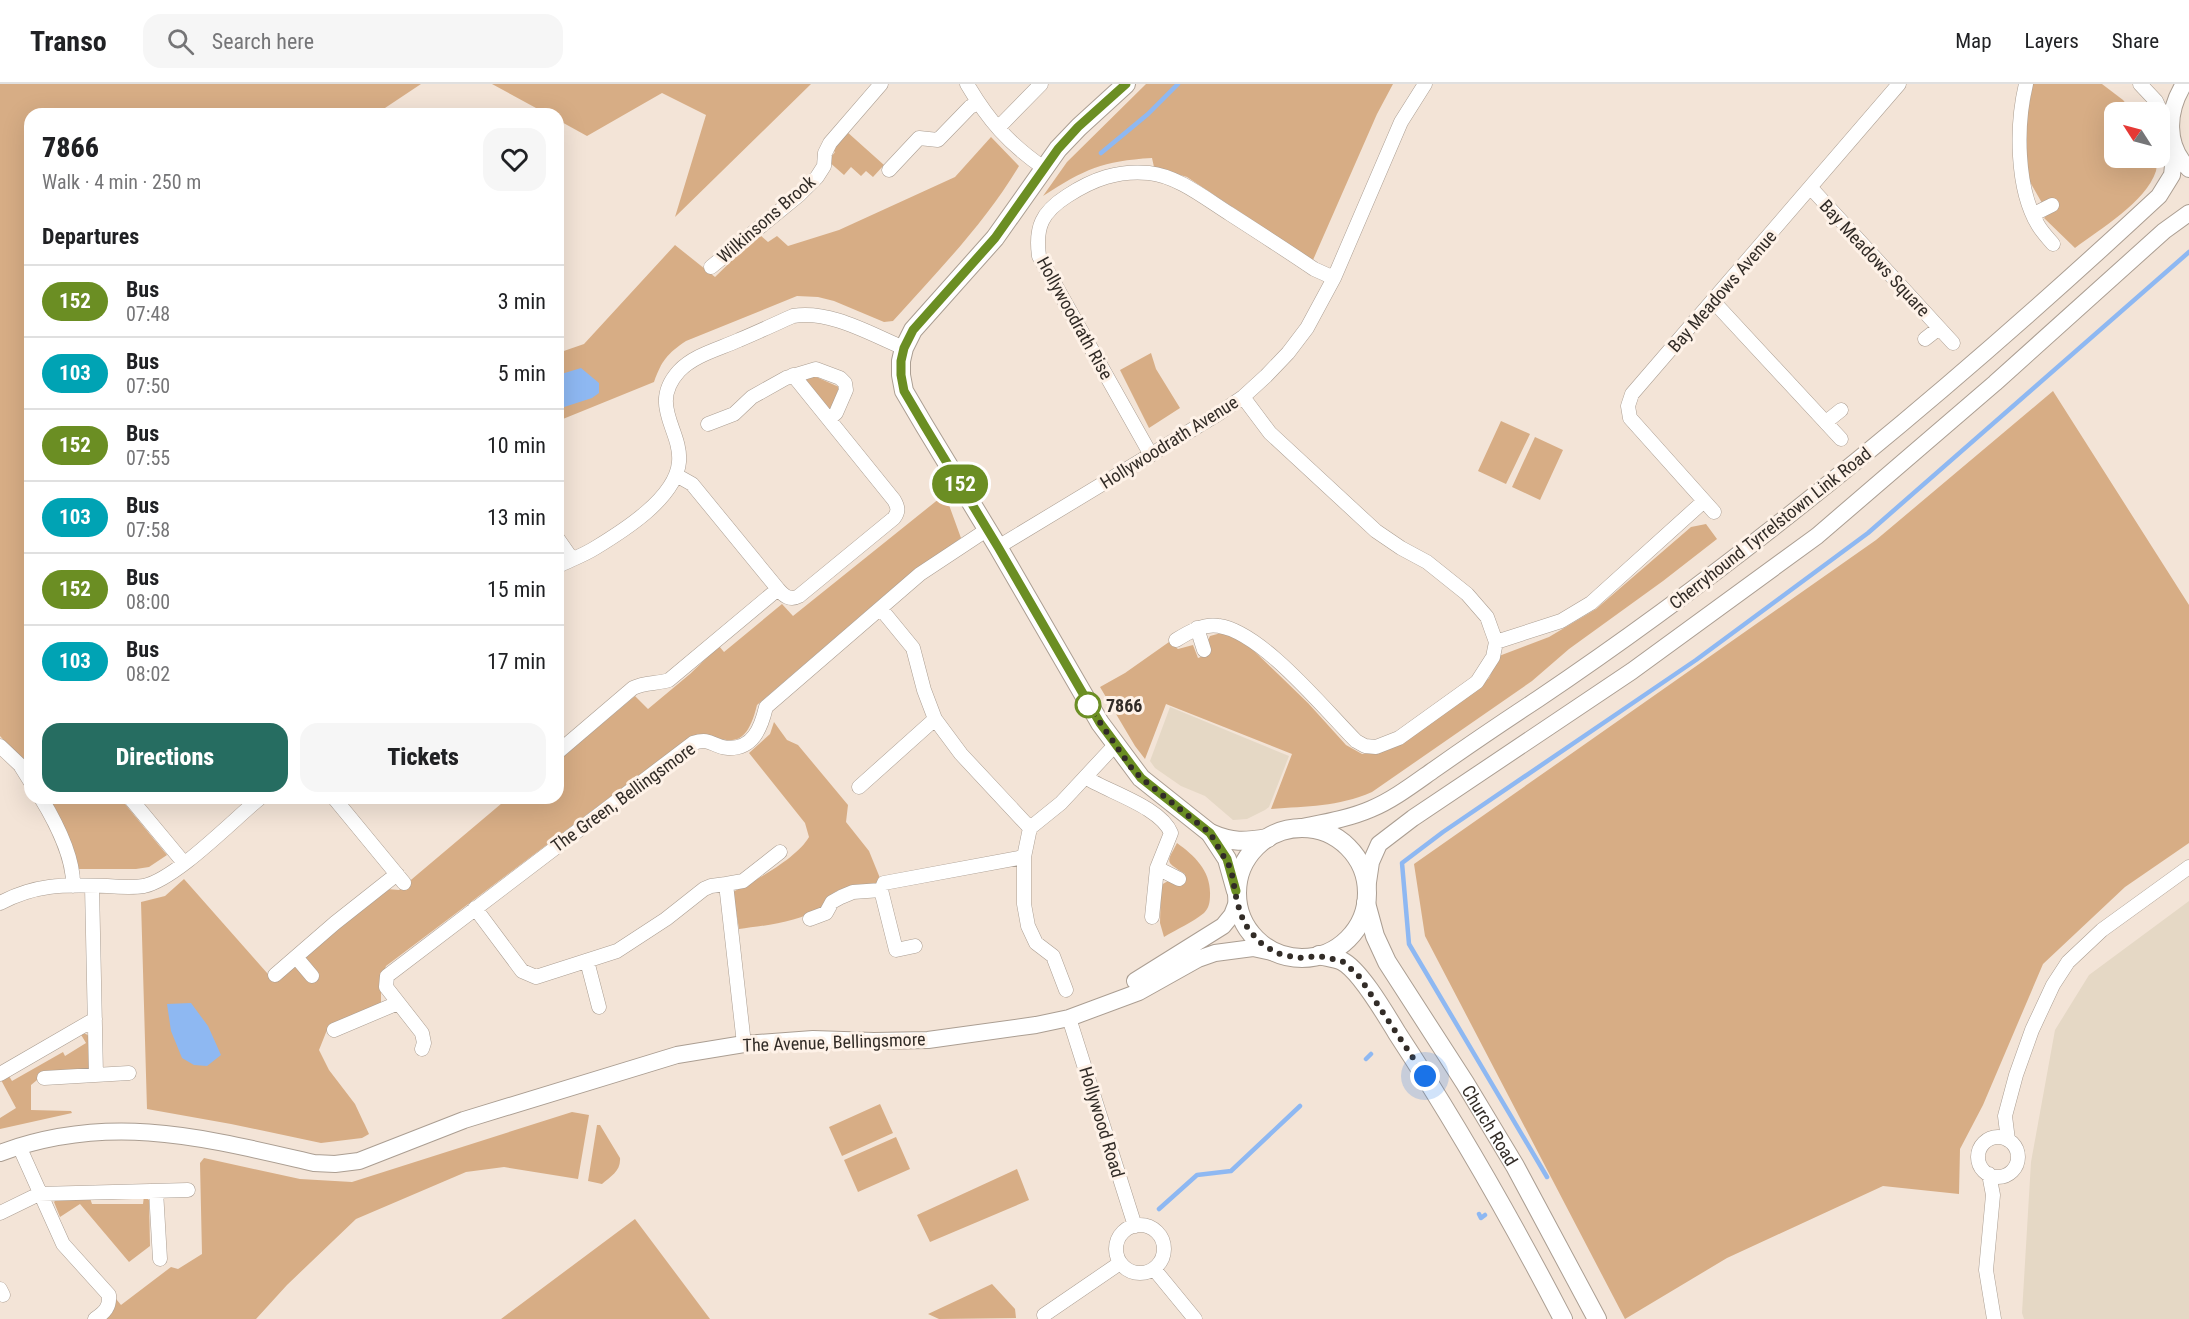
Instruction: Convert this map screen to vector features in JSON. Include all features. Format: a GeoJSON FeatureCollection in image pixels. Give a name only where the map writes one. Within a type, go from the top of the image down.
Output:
{"type":"FeatureCollection","features":[{"type":"Feature","properties":{"kind":"main road"},"geometry":{"type":"LineString","coordinates":[[1126,84],[1078,127],[1058,149],[995,238],[913,330],[904,348],[901,361],[904,391],[988,529],[1082,694],[1115,745],[1141,778],[1210,833],[1227,840],[1240,842],[1268,838]]}},
{"type":"Feature","properties":{"kind":"main road"},"geometry":{"type":"LineString","coordinates":[[1210,833],[1227,859],[1237,897],[1244,923],[1258,941],[1276,953],[1298,958],[1319,956],[1336,948],[1350,936],[1360,921],[1366,896],[1362,869],[1352,852],[1337,838],[1318,830],[1298,828],[1277,833],[1259,843],[1246,860],[1238,880],[1237,897]]}},
{"type":"Feature","properties":{"kind":"main road","name":"Church Road"},"geometry":{"type":"LineString","coordinates":[[1366,896],[1375,936],[1387,962],[1515,1166],[1597,1319]]}},
{"type":"Feature","properties":{"kind":"main road","name":"Church Road"},"geometry":{"type":"LineString","coordinates":[[1319,956],[1342,961],[1358,975],[1389,1020],[1450,1114],[1563,1319]]}},
{"type":"Feature","properties":{"kind":"street","name":"Wilkinsons Brook"},"geometry":{"type":"LineString","coordinates":[[711,267],[799,195],[817,177],[824,166],[825,153],[830,143],[881,84]]}},
{"type":"Feature","properties":{"kind":"street"},"geometry":{"type":"LineString","coordinates":[[967,84],[978,103],[998,128],[1021,151],[1044,168]]}},
{"type":"Feature","properties":{"kind":"street"},"geometry":{"type":"LineString","coordinates":[[998,128],[1041,84]]}},
{"type":"Feature","properties":{"kind":"street","name":"Hollywoodrath Avenue"},"geometry":{"type":"LineString","coordinates":[[998,547],[1243,397],[1288,353],[1322,303],[1401,122],[1425,84]]}},
{"type":"Feature","properties":{"kind":"street","name":"Bay Meadows Avenue"},"geometry":{"type":"LineString","coordinates":[[1714,512],[1630,418],[1628,406],[1632,394],[1899,84]]}},
{"type":"Feature","properties":{"kind":"street"},"geometry":{"type":"LineString","coordinates":[[2026,84],[2018,140],[2025,189],[2038,224],[2053,244]]}},
{"type":"Feature","properties":{"kind":"street"},"geometry":{"type":"LineString","coordinates":[[2140,84],[2156,102]]}},
{"type":"Feature","properties":{"kind":"street"},"geometry":{"type":"LineString","coordinates":[[2184,84],[2176,97],[2171,113],[2170,131],[2175,148],[2189,169]]}},
{"type":"Feature","properties":{"kind":"street"},"geometry":{"type":"LineString","coordinates":[[889,170],[918,138],[938,140],[970,107],[978,103]]}},
{"type":"Feature","properties":{"kind":"street","name":"Cherryhound Tyrrelstown Link Road"},"geometry":{"type":"LineString","coordinates":[[1298,828],[1343,818],[1379,805],[1600,657],[1713,573],[1903,424],[2160,196],[2172,175],[2175,148]]}},
{"type":"Feature","properties":{"kind":"street","name":"Hollywoodrath Rise"},"geometry":{"type":"LineString","coordinates":[[1150,455],[1039,256],[1036,240],[1039,226],[1046,212],[1085,184],[1102,177],[1150,173],[1196,192],[1314,269],[1334,278]]}},
{"type":"Feature","properties":{"kind":"street","name":"Bay Meadows Square"},"geometry":{"type":"LineString","coordinates":[[1811,188],[1953,343]]}},
{"type":"Feature","properties":{"kind":"street"},"geometry":{"type":"LineString","coordinates":[[2034,214],[2052,205]]}},
{"type":"Feature","properties":{"kind":"street","name":"Cherryhound Tyrrelstown Link Road"},"geometry":{"type":"LineString","coordinates":[[1366,896],[1371,862],[1379,844],[1413,818],[1632,671],[1817,536],[2004,376],[2164,231],[2189,213]]}},
{"type":"Feature","properties":{"kind":"street"},"geometry":{"type":"LineString","coordinates":[[1713,301],[1841,439]]}},
{"type":"Feature","properties":{"kind":"street"},"geometry":{"type":"LineString","coordinates":[[564,563],[594,549],[628,526],[668,490],[676,475],[679,462],[678,447],[667,417],[666,401],[670,385],[678,372],[693,359],[794,316],[806,314],[837,320],[904,348]]}},
{"type":"Feature","properties":{"kind":"street","name":"Bay Meadows Square"},"geometry":{"type":"LineString","coordinates":[[1925,339],[1939,328]]}},
{"type":"Feature","properties":{"kind":"street"},"geometry":{"type":"LineString","coordinates":[[708,424],[734,414],[752,397],[793,375],[816,369],[840,378],[846,390],[836,413],[829,419]]}},
{"type":"Feature","properties":{"kind":"street"},"geometry":{"type":"LineString","coordinates":[[676,475],[692,484],[778,589],[789,598],[795,599],[799,596],[894,518],[898,506],[894,500],[793,375]]}},
{"type":"Feature","properties":{"kind":"street"},"geometry":{"type":"LineString","coordinates":[[1176,640],[1197,628],[1219,626],[1245,635],[1280,662],[1356,741],[1365,746],[1376,747],[1399,738],[1477,682],[1493,657],[1496,642],[1487,617],[1467,594],[1427,562],[1376,531],[1270,433],[1243,397]]}},
{"type":"Feature","properties":{"kind":"street"},"geometry":{"type":"LineString","coordinates":[[1826,422],[1841,410]]}},
{"type":"Feature","properties":{"kind":"street"},"geometry":{"type":"LineString","coordinates":[[1496,642],[1561,621],[1591,603],[1704,501]]}},
{"type":"Feature","properties":{"kind":"street","name":"The Green, Bellingsmore"},"geometry":{"type":"LineString","coordinates":[[422,1049],[424,1043],[422,1033],[386,987],[387,976],[693,743],[705,740],[728,748],[749,743],[759,730],[766,708],[920,574],[988,529]]}},
{"type":"Feature","properties":{"kind":"street"},"geometry":{"type":"LineString","coordinates":[[564,548],[572,559]]}},
{"type":"Feature","properties":{"kind":"street"},"geometry":{"type":"LineString","coordinates":[[564,747],[633,688],[640,684],[669,680],[778,589]]}},
{"type":"Feature","properties":{"kind":"street"},"geometry":{"type":"LineString","coordinates":[[881,609],[913,648],[924,690],[935,718],[961,754],[1030,828]]}},
{"type":"Feature","properties":{"kind":"street"},"geometry":{"type":"LineString","coordinates":[[1197,628],[1204,650]]}},
{"type":"Feature","properties":{"kind":"street"},"geometry":{"type":"LineString","coordinates":[[859,787],[935,718]]}},
{"type":"Feature","properties":{"kind":"street"},"geometry":{"type":"LineString","coordinates":[[1066,990],[1053,956],[1036,943],[1028,926],[1024,904],[1024,857],[1030,828],[1061,803],[1115,745]]}},
{"type":"Feature","properties":{"kind":"street"},"geometry":{"type":"LineString","coordinates":[[0,746],[24,771]]}},
{"type":"Feature","properties":{"kind":"street"},"geometry":{"type":"LineString","coordinates":[[1085,777],[1149,811],[1168,825],[1171,833],[1156,868],[1152,917]]}},
{"type":"Feature","properties":{"kind":"street"},"geometry":{"type":"LineString","coordinates":[[44,804],[54,822],[73,873],[73,886]]}},
{"type":"Feature","properties":{"kind":"street"},"geometry":{"type":"LineString","coordinates":[[135,804],[184,863]]}},
{"type":"Feature","properties":{"kind":"street"},"geometry":{"type":"LineString","coordinates":[[0,903],[37,888],[143,886],[158,882],[184,863],[253,804]]}},
{"type":"Feature","properties":{"kind":"street"},"geometry":{"type":"LineString","coordinates":[[275,975],[400,878],[339,804]]}},
{"type":"Feature","properties":{"kind":"street"},"geometry":{"type":"LineString","coordinates":[[475,908],[522,971],[536,977],[617,951],[704,889],[743,881],[780,852]]}},
{"type":"Feature","properties":{"kind":"street"},"geometry":{"type":"LineString","coordinates":[[915,946],[896,950],[881,890],[884,883],[1024,857]]}},
{"type":"Feature","properties":{"kind":"street"},"geometry":{"type":"LineString","coordinates":[[2008,1140],[2006,1119],[2016,1075],[2032,1030],[2053,985],[2068,962],[2102,930],[2189,867]]}},
{"type":"Feature","properties":{"kind":"street"},"geometry":{"type":"LineString","coordinates":[[1156,868],[1179,879]]}},
{"type":"Feature","properties":{"kind":"street"},"geometry":{"type":"LineString","coordinates":[[726,884],[744,1044]]}},
{"type":"Feature","properties":{"kind":"street"},"geometry":{"type":"LineString","coordinates":[[92,886],[96,1075]]}},
{"type":"Feature","properties":{"kind":"street"},"geometry":{"type":"LineString","coordinates":[[810,919],[826,913],[832,902],[853,892],[881,890]]}},
{"type":"Feature","properties":{"kind":"street","name":"The Avenue, Bellingsmore"},"geometry":{"type":"LineString","coordinates":[[1106,1003],[1137,980],[1222,926],[1232,915],[1237,897]]}},
{"type":"Feature","properties":{"kind":"street","name":"The Avenue, Bellingsmore"},"geometry":{"type":"LineString","coordinates":[[0,1153],[49,1138],[82,1134],[155,1132],[225,1143],[314,1163],[336,1164],[359,1161],[464,1120],[677,1055],[744,1044],[813,1039],[928,1040],[1036,1025],[1069,1018],[1138,992],[1198,958],[1215,953],[1253,948],[1276,953]]}},
{"type":"Feature","properties":{"kind":"street"},"geometry":{"type":"LineString","coordinates":[[296,957],[312,976]]}},
{"type":"Feature","properties":{"kind":"street"},"geometry":{"type":"LineString","coordinates":[[587,961],[599,1007]]}},
{"type":"Feature","properties":{"kind":"street"},"geometry":{"type":"LineString","coordinates":[[334,1030],[398,1003]]}},
{"type":"Feature","properties":{"kind":"street","name":"Hollywood Road"},"geometry":{"type":"LineString","coordinates":[[1069,1018],[1135,1226]]}},
{"type":"Feature","properties":{"kind":"street"},"geometry":{"type":"LineString","coordinates":[[0,1074],[95,1019]]}},
{"type":"Feature","properties":{"kind":"street"},"geometry":{"type":"LineString","coordinates":[[44,1078],[129,1073]]}},
{"type":"Feature","properties":{"kind":"street"},"geometry":{"type":"LineString","coordinates":[[1986,1142],[1996,1137],[2008,1140],[2017,1150],[2017,1164],[2008,1174],[1995,1175],[1980,1166],[1978,1160],[1981,1147],[2006,1119]]}},
{"type":"Feature","properties":{"kind":"street"},"geometry":{"type":"LineString","coordinates":[[19,1146],[63,1244],[109,1295],[110,1303],[107,1309],[95,1319]]}},
{"type":"Feature","properties":{"kind":"street"},"geometry":{"type":"LineString","coordinates":[[1994,1319],[1986,1270],[1995,1175]]}},
{"type":"Feature","properties":{"kind":"street"},"geometry":{"type":"LineString","coordinates":[[0,1213],[39,1194],[188,1190]]}},
{"type":"Feature","properties":{"kind":"street"},"geometry":{"type":"LineString","coordinates":[[156,1191],[159,1259]]}},
{"type":"Feature","properties":{"kind":"street"},"geometry":{"type":"LineString","coordinates":[[1135,1226],[1151,1228],[1162,1239],[1163,1255],[1154,1269],[1140,1273],[1132,1272],[1120,1263],[1116,1248],[1118,1241],[1128,1229],[1135,1226]]}},
{"type":"Feature","properties":{"kind":"street"},"geometry":{"type":"LineString","coordinates":[[1044,1315],[1120,1263]]}},
{"type":"Feature","properties":{"kind":"street"},"geometry":{"type":"LineString","coordinates":[[1154,1269],[1195,1319]]}},
{"type":"Feature","properties":{"kind":"shaded area"},"geometry":{"type":"Polygon","coordinates":[[[0,84],[421,84],[385,108],[24,108],[24,763],[0,736],[0,84]]]}},
{"type":"Feature","properties":{"kind":"shaded area"},"geometry":{"type":"Polygon","coordinates":[[[492,84],[811,84],[675,217],[706,115],[662,93],[587,136],[564,123],[564,108],[536,108],[492,84]]]}},
{"type":"Feature","properties":{"kind":"shaded area"},"geometry":{"type":"Polygon","coordinates":[[[1146,84],[1393,84],[1377,114],[1313,260],[1187,177],[1154,167],[1152,158],[1120,161],[1094,168],[1043,196],[1067,162],[1146,84]]]}},
{"type":"Feature","properties":{"kind":"shaded area"},"geometry":{"type":"Polygon","coordinates":[[[2033,84],[2102,84],[2125,102],[2104,102],[2104,168],[2156,168],[2156,171],[2151,182],[2133,204],[2075,248],[2044,218],[2057,205],[2042,203],[2030,182],[2021,148],[2033,84]]]}},
{"type":"Feature","properties":{"kind":"shaded area"},"geometry":{"type":"Polygon","coordinates":[[[846,131],[884,165],[873,177],[866,171],[861,176],[851,167],[844,175],[828,161],[835,152],[831,149],[846,131]]]}},
{"type":"Feature","properties":{"kind":"shaded area"},"geometry":{"type":"Polygon","coordinates":[[[991,137],[1019,166],[976,227],[893,321],[884,322],[834,301],[818,297],[797,296],[686,341],[666,358],[654,382],[564,419],[564,351],[584,344],[675,245],[715,277],[759,234],[768,242],[777,236],[788,246],[839,230],[955,177],[991,137]]]}},
{"type":"Feature","properties":{"kind":"shaded area"},"geometry":{"type":"Polygon","coordinates":[[[1151,353],[1156,369],[1180,408],[1149,428],[1120,370],[1151,353]]]}},
{"type":"Feature","properties":{"kind":"shaded area"},"geometry":{"type":"Polygon","coordinates":[[[814,376],[839,387],[832,408],[828,410],[805,383],[807,378],[814,376]]]}},
{"type":"Feature","properties":{"kind":"shaded area"},"geometry":{"type":"Polygon","coordinates":[[[2053,391],[2189,605],[2189,843],[2125,887],[2043,964],[1983,1105],[1960,1149],[1959,1194],[1883,1186],[1727,1258],[1625,1319],[1425,936],[1414,864],[1876,540],[2053,391]]]}},
{"type":"Feature","properties":{"kind":"shaded area"},"geometry":{"type":"Polygon","coordinates":[[[1501,421],[1530,434],[1506,484],[1478,471],[1501,421]]]}},
{"type":"Feature","properties":{"kind":"shaded area"},"geometry":{"type":"Polygon","coordinates":[[[1535,437],[1563,450],[1540,500],[1512,487],[1535,437]]]}},
{"type":"Feature","properties":{"kind":"shaded area"},"geometry":{"type":"Polygon","coordinates":[[[945,494],[961,538],[894,587],[757,705],[751,724],[744,734],[736,739],[728,740],[708,736],[687,739],[386,966],[381,980],[381,1004],[329,1025],[319,1050],[329,1070],[355,1104],[369,1134],[362,1138],[321,1143],[147,1109],[141,902],[165,896],[184,879],[275,982],[387,889],[399,890],[501,804],[564,804],[564,756],[635,696],[648,709],[719,646],[724,652],[782,604],[793,616],[945,494]]]}},
{"type":"Feature","properties":{"kind":"shaded area"},"geometry":{"type":"Polygon","coordinates":[[[1706,524],[1717,539],[1663,581],[1569,649],[1532,681],[1372,792],[1347,801],[1271,809],[1292,754],[1166,704],[1145,759],[1100,687],[1125,673],[1169,642],[1178,649],[1193,645],[1198,658],[1209,654],[1207,642],[1210,636],[1221,633],[1232,636],[1251,648],[1308,703],[1346,745],[1362,754],[1388,750],[1468,696],[1489,678],[1499,656],[1549,637],[1596,609],[1691,527],[1706,524]]]}},
{"type":"Feature","properties":{"kind":"shaded area"},"geometry":{"type":"Polygon","coordinates":[[[1170,707],[1289,756],[1269,807],[1247,819],[1233,820],[1205,796],[1181,786],[1155,768],[1150,761],[1170,707]]]}},
{"type":"Feature","properties":{"kind":"shaded area"},"geometry":{"type":"Polygon","coordinates":[[[774,722],[787,740],[798,745],[848,805],[846,822],[869,851],[882,883],[837,891],[830,895],[820,908],[802,917],[781,923],[739,929],[733,892],[785,861],[809,837],[805,823],[749,753],[770,734],[774,722]]]}},
{"type":"Feature","properties":{"kind":"shaded area"},"geometry":{"type":"Polygon","coordinates":[[[50,804],[125,804],[167,855],[149,867],[77,869],[50,804]]]}},
{"type":"Feature","properties":{"kind":"shaded area"},"geometry":{"type":"Polygon","coordinates":[[[1177,843],[1196,859],[1205,871],[1210,886],[1210,900],[1204,913],[1164,937],[1160,923],[1161,885],[1168,881],[1178,886],[1185,874],[1169,861],[1177,843]]]}},
{"type":"Feature","properties":{"kind":"shaded area"},"geometry":{"type":"Polygon","coordinates":[[[2189,901],[2189,1319],[2024,1319],[2022,1313],[2031,1162],[2055,1030],[2089,975],[2189,901]]]}},
{"type":"Feature","properties":{"kind":"shaded area"},"geometry":{"type":"Polygon","coordinates":[[[80,1033],[90,1037],[89,1069],[42,1076],[31,1085],[31,1110],[71,1111],[72,1113],[0,1129],[0,1118],[16,1108],[1,1080],[9,1076],[12,1081],[63,1052],[65,1056],[86,1043],[80,1033]]]}},
{"type":"Feature","properties":{"kind":"shaded area"},"geometry":{"type":"Polygon","coordinates":[[[880,1104],[893,1133],[842,1156],[829,1127],[880,1104]]]}},
{"type":"Feature","properties":{"kind":"shaded area"},"geometry":{"type":"Polygon","coordinates":[[[572,1112],[589,1115],[578,1179],[504,1167],[466,1172],[356,1219],[287,1285],[256,1319],[100,1319],[112,1294],[121,1305],[171,1267],[178,1269],[202,1254],[200,1163],[204,1158],[300,1179],[352,1182],[572,1112]]]}},
{"type":"Feature","properties":{"kind":"shaded area"},"geometry":{"type":"Polygon","coordinates":[[[597,1125],[600,1125],[620,1158],[617,1170],[602,1184],[588,1181],[597,1125]]]}},
{"type":"Feature","properties":{"kind":"shaded area"},"geometry":{"type":"Polygon","coordinates":[[[896,1137],[910,1169],[858,1192],[844,1160],[896,1137]]]}},
{"type":"Feature","properties":{"kind":"shaded area"},"geometry":{"type":"Polygon","coordinates":[[[1017,1169],[1029,1200],[930,1242],[917,1215],[1017,1169]]]}},
{"type":"Feature","properties":{"kind":"shaded area"},"geometry":{"type":"Polygon","coordinates":[[[144,1196],[149,1200],[150,1246],[129,1262],[80,1204],[60,1217],[54,1202],[57,1199],[90,1198],[92,1204],[143,1204],[144,1196]]]}},
{"type":"Feature","properties":{"kind":"shaded area"},"geometry":{"type":"Polygon","coordinates":[[[635,1219],[710,1319],[501,1319],[635,1219]]]}},
{"type":"Feature","properties":{"kind":"shaded area"},"geometry":{"type":"Polygon","coordinates":[[[992,1284],[1015,1309],[1016,1318],[939,1319],[928,1314],[992,1284]]]}},
{"type":"Feature","properties":{"kind":"water"},"geometry":{"type":"Polygon","coordinates":[[[581,368],[599,383],[599,393],[592,398],[564,407],[564,373],[581,368]]]}},
{"type":"Feature","properties":{"kind":"water"},"geometry":{"type":"Polygon","coordinates":[[[191,1003],[208,1026],[221,1055],[207,1066],[194,1065],[182,1058],[171,1031],[167,1004],[191,1003]]]}},
{"type":"Feature","properties":{"kind":"waterway"},"geometry":{"type":"LineString","coordinates":[[1101,153],[1148,114],[1178,84]]}},
{"type":"Feature","properties":{"kind":"waterway"},"geometry":{"type":"LineString","coordinates":[[1547,1177],[1409,944],[1402,863],[1443,832],[1696,660],[1868,533],[2189,252]]}},
{"type":"Feature","properties":{"kind":"waterway"},"geometry":{"type":"LineString","coordinates":[[1366,1059],[1371,1054]]}},
{"type":"Feature","properties":{"kind":"waterway"},"geometry":{"type":"LineString","coordinates":[[1159,1209],[1197,1175],[1231,1171],[1300,1106]]}},
{"type":"Feature","properties":{"kind":"waterway"},"geometry":{"type":"LineString","coordinates":[[1479,1214],[1481,1218],[1485,1215]]}},
{"type":"Feature","properties":{"kind":"bus line","name":"152"},"geometry":{"type":"LineString","coordinates":[[1126,84],[1078,127],[1058,149],[995,238],[913,330],[904,348],[901,375],[904,391],[1100,723],[1141,778],[1210,833],[1227,859],[1236,891]]}},
{"type":"Feature","properties":{"kind":"place","name":"7866"},"geometry":{"type":"Point","coordinates":[1088,705]}},
{"type":"Feature","properties":{"kind":"route"},"geometry":{"type":"LineString","coordinates":[[1088,705],[1130,766],[1141,778],[1210,833],[1231,869],[1237,902],[1244,923],[1258,941],[1276,953],[1298,958],[1319,956],[1342,961],[1358,975],[1425,1076]]}}]}
